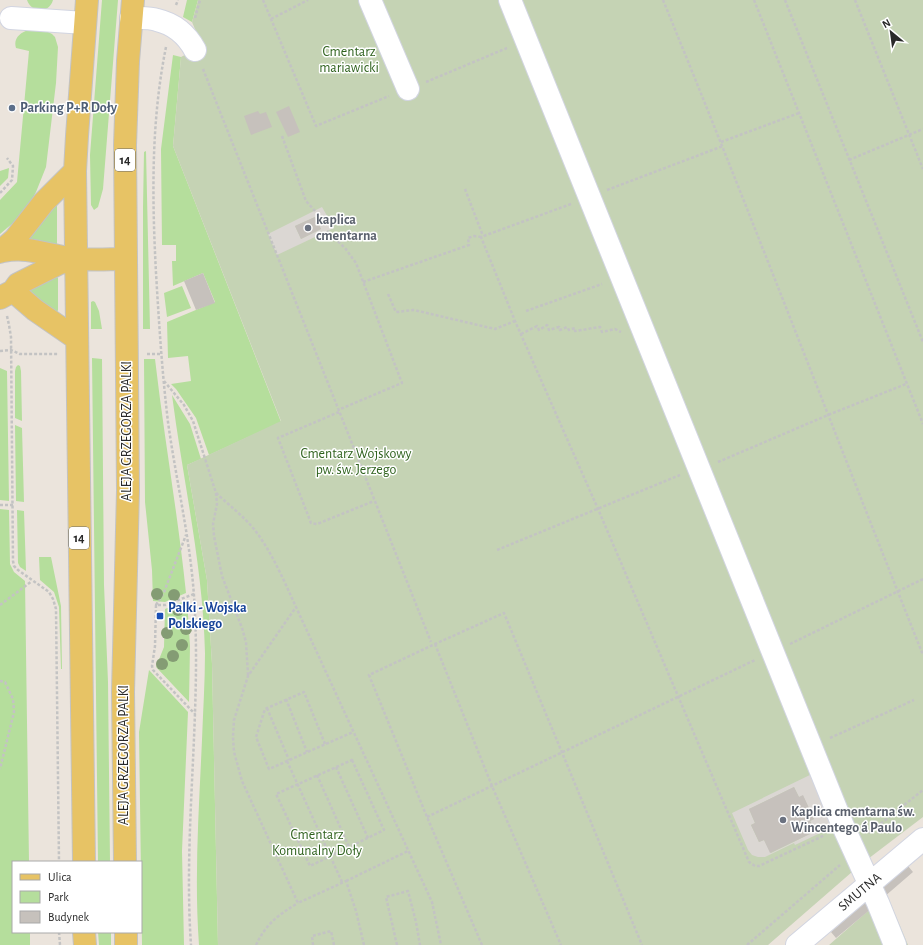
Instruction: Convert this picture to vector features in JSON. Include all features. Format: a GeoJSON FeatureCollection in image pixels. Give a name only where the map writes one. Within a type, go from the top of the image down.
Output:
{"type":"FeatureCollection","features":[{"type":"Feature","properties":{"kind":"main road","name":"14"},"geometry":{"type":"LineString","coordinates":[[84,861],[70,346],[76,259],[75,171],[87,0]]}},
{"type":"Feature","properties":{"kind":"main road","name":"ALEJA GRZEGORZA PALKI"},"geometry":{"type":"LineString","coordinates":[[125,861],[123,692],[128,490],[126,104],[132,9]]}},
{"type":"Feature","properties":{"kind":"main road"},"geometry":{"type":"LineString","coordinates":[[2,251],[27,225],[44,202],[75,171]]}},
{"type":"Feature","properties":{"kind":"main road"},"geometry":{"type":"LineString","coordinates":[[2,251],[15,248],[76,259],[126,259]]}},
{"type":"Feature","properties":{"kind":"main road"},"geometry":{"type":"LineString","coordinates":[[70,346],[35,310],[6,295],[18,284],[60,263],[76,259]]}},
{"type":"Feature","properties":{"kind":"main road"},"geometry":{"type":"LineString","coordinates":[[84,933],[85,945]]}},
{"type":"Feature","properties":{"kind":"main road"},"geometry":{"type":"LineString","coordinates":[[126,933],[126,945]]}},
{"type":"Feature","properties":{"kind":"street"},"geometry":{"type":"LineString","coordinates":[[370,0],[408,89]]}},
{"type":"Feature","properties":{"kind":"street"},"geometry":{"type":"LineString","coordinates":[[510,0],[843,826],[878,902],[895,945]]}},
{"type":"Feature","properties":{"kind":"street"},"geometry":{"type":"LineString","coordinates":[[132,9],[171,26],[184,34],[191,42],[195,50]]}},
{"type":"Feature","properties":{"kind":"street"},"geometry":{"type":"LineString","coordinates":[[11,18],[85,23]]}},
{"type":"Feature","properties":{"kind":"street","name":"SMUTNA"},"geometry":{"type":"LineString","coordinates":[[797,945],[861,866],[923,839]]}},
{"type":"Feature","properties":{"kind":"path"},"geometry":{"type":"LineString","coordinates":[[178,0],[165,55],[153,152],[155,246],[163,380],[187,534],[194,594],[197,644],[196,715],[190,842],[191,945]]}},
{"type":"Feature","properties":{"kind":"path"},"geometry":{"type":"LineString","coordinates":[[271,19],[308,0]]}},
{"type":"Feature","properties":{"kind":"path"},"geometry":{"type":"LineString","coordinates":[[664,0],[722,142],[923,655]]}},
{"type":"Feature","properties":{"kind":"path"},"geometry":{"type":"LineString","coordinates":[[754,0],[923,424]]}},
{"type":"Feature","properties":{"kind":"path"},"geometry":{"type":"LineString","coordinates":[[785,0],[923,342]]}},
{"type":"Feature","properties":{"kind":"path"},"geometry":{"type":"LineString","coordinates":[[855,0],[923,169]]}},
{"type":"Feature","properties":{"kind":"path"},"geometry":{"type":"LineString","coordinates":[[195,50],[431,642]]}},
{"type":"Feature","properties":{"kind":"path"},"geometry":{"type":"LineString","coordinates":[[722,142],[799,113]]}},
{"type":"Feature","properties":{"kind":"path"},"geometry":{"type":"LineString","coordinates":[[849,160],[923,129]]}},
{"type":"Feature","properties":{"kind":"path"},"geometry":{"type":"LineString","coordinates":[[282,136],[306,201],[315,211]]}},
{"type":"Feature","properties":{"kind":"path"},"geometry":{"type":"LineString","coordinates":[[363,282],[468,245],[468,238],[474,236],[482,237],[723,146]]}},
{"type":"Feature","properties":{"kind":"path"},"geometry":{"type":"LineString","coordinates":[[0,193],[12,180],[13,166],[7,158]]}},
{"type":"Feature","properties":{"kind":"path"},"geometry":{"type":"LineString","coordinates":[[465,189],[515,321],[598,509],[749,862],[751,865],[759,866],[843,826]]}},
{"type":"Feature","properties":{"kind":"path"},"geometry":{"type":"LineString","coordinates":[[327,231],[345,248],[356,263],[402,383],[278,438],[312,523],[317,524],[374,501]]}},
{"type":"Feature","properties":{"kind":"path"},"geometry":{"type":"LineString","coordinates":[[526,311],[622,277]]}},
{"type":"Feature","properties":{"kind":"path"},"geometry":{"type":"LineString","coordinates":[[388,294],[396,312],[414,310],[495,328],[515,321]]}},
{"type":"Feature","properties":{"kind":"path"},"geometry":{"type":"LineString","coordinates":[[8,320],[11,337],[14,566],[32,581],[49,592],[56,610],[59,861]]}},
{"type":"Feature","properties":{"kind":"path"},"geometry":{"type":"LineString","coordinates":[[521,334],[537,326],[539,330],[547,326],[550,330],[559,327],[560,330],[567,327],[568,330],[575,328],[575,331],[600,328],[602,332],[615,329],[621,332],[642,329]]}},
{"type":"Feature","properties":{"kind":"path"},"geometry":{"type":"LineString","coordinates":[[0,351],[11,350],[20,354],[70,346]]}},
{"type":"Feature","properties":{"kind":"path"},"geometry":{"type":"LineString","coordinates":[[163,380],[184,405],[193,421],[216,494],[217,504],[214,536],[222,576],[246,642],[248,676]]}},
{"type":"Feature","properties":{"kind":"path"},"geometry":{"type":"LineString","coordinates":[[216,494],[237,511],[254,529],[268,549],[432,902],[441,945]]}},
{"type":"Feature","properties":{"kind":"path"},"geometry":{"type":"LineString","coordinates":[[0,505],[13,505]]}},
{"type":"Feature","properties":{"kind":"path"},"geometry":{"type":"LineString","coordinates":[[187,534],[164,592],[156,605],[155,646],[152,666],[153,670],[196,715]]}},
{"type":"Feature","properties":{"kind":"path"},"geometry":{"type":"LineString","coordinates":[[427,817],[923,579]]}},
{"type":"Feature","properties":{"kind":"path"},"geometry":{"type":"LineString","coordinates":[[0,605],[32,581]]}},
{"type":"Feature","properties":{"kind":"path"},"geometry":{"type":"LineString","coordinates":[[156,605],[165,606],[194,594]]}},
{"type":"Feature","properties":{"kind":"path"},"geometry":{"type":"LineString","coordinates":[[296,607],[248,676],[234,720],[233,737],[234,752],[242,781],[298,903]]}},
{"type":"Feature","properties":{"kind":"path"},"geometry":{"type":"LineString","coordinates":[[482,945],[427,817],[369,675],[504,614],[642,945]]}},
{"type":"Feature","properties":{"kind":"path"},"geometry":{"type":"LineString","coordinates":[[435,644],[492,786],[561,945]]}},
{"type":"Feature","properties":{"kind":"path"},"geometry":{"type":"LineString","coordinates":[[0,681],[5,682],[13,699],[14,712],[0,769]]}},
{"type":"Feature","properties":{"kind":"path"},"geometry":{"type":"LineString","coordinates":[[325,744],[304,692],[265,709],[256,737],[270,769],[353,732]]}},
{"type":"Feature","properties":{"kind":"path"},"geometry":{"type":"LineString","coordinates":[[286,699],[307,752]]}},
{"type":"Feature","properties":{"kind":"path"},"geometry":{"type":"LineString","coordinates":[[811,747],[914,700]]}},
{"type":"Feature","properties":{"kind":"path"},"geometry":{"type":"LineString","coordinates":[[267,708],[298,784],[356,911],[364,945]]}},
{"type":"Feature","properties":{"kind":"path"},"geometry":{"type":"LineString","coordinates":[[352,760],[384,830],[310,866],[276,794],[298,784],[352,760]]}},
{"type":"Feature","properties":{"kind":"path"},"geometry":{"type":"LineString","coordinates":[[336,767],[368,838]]}},
{"type":"Feature","properties":{"kind":"path"},"geometry":{"type":"LineString","coordinates":[[317,775],[349,847]]}},
{"type":"Feature","properties":{"kind":"path"},"geometry":{"type":"LineString","coordinates":[[747,945],[844,861],[861,866],[860,840],[923,790]]}},
{"type":"Feature","properties":{"kind":"path"},"geometry":{"type":"LineString","coordinates":[[256,945],[264,930],[272,920],[298,903],[408,851]]}},
{"type":"Feature","properties":{"kind":"path"},"geometry":{"type":"LineString","coordinates":[[397,945],[386,897],[408,891],[420,945]]}},
{"type":"Feature","properties":{"kind":"path"},"geometry":{"type":"LineString","coordinates":[[314,945],[312,936],[331,932],[334,945]]}},
{"type":"Feature","properties":{"kind":"path"},"geometry":{"type":"LineString","coordinates":[[60,933],[60,945]]}},
{"type":"Feature","properties":{"kind":"green space"},"geometry":{"type":"Polygon","coordinates":[[[27,0],[53,0],[48,8],[40,10],[32,7],[27,0]]]}},
{"type":"Feature","properties":{"kind":"green space"},"geometry":{"type":"Polygon","coordinates":[[[102,0],[118,0],[103,189],[98,207],[94,210],[91,205],[90,155],[102,0]]]}},
{"type":"Feature","properties":{"kind":"green space"},"geometry":{"type":"Polygon","coordinates":[[[187,0],[198,0],[192,22],[183,17],[187,0]]]}},
{"type":"Feature","properties":{"kind":"green space"},"geometry":{"type":"Polygon","coordinates":[[[198,0],[923,0],[923,817],[860,865],[768,945],[218,945],[212,664],[207,580],[187,465],[281,421],[173,146],[181,57],[202,46],[192,22],[198,0]]]}},
{"type":"Feature","properties":{"kind":"green space"},"geometry":{"type":"Polygon","coordinates":[[[29,30],[44,30],[52,34],[55,37],[58,47],[56,83],[46,167],[29,205],[20,217],[0,234],[0,200],[17,182],[29,51],[16,48],[15,45],[18,36],[29,30]]]}},
{"type":"Feature","properties":{"kind":"green space"},"geometry":{"type":"Polygon","coordinates":[[[173,55],[181,57],[173,146],[281,422],[209,455],[196,418],[171,384],[191,381],[188,356],[168,358],[167,322],[215,302],[203,273],[173,286],[172,261],[176,261],[176,245],[162,245],[161,149],[173,55]]]}},
{"type":"Feature","properties":{"kind":"green space"},"geometry":{"type":"Polygon","coordinates":[[[146,151],[150,329],[143,329],[143,207],[144,152],[146,151]]]}},
{"type":"Feature","properties":{"kind":"green space"},"geometry":{"type":"Polygon","coordinates":[[[9,168],[8,178],[0,186],[0,171],[9,168]]]}},
{"type":"Feature","properties":{"kind":"green space"},"geometry":{"type":"Polygon","coordinates":[[[57,202],[57,244],[53,245],[27,242],[33,230],[57,202]]]}},
{"type":"Feature","properties":{"kind":"green space"},"geometry":{"type":"Polygon","coordinates":[[[57,277],[57,312],[54,312],[22,292],[57,277]]]}},
{"type":"Feature","properties":{"kind":"green space"},"geometry":{"type":"Polygon","coordinates":[[[182,286],[191,308],[167,317],[164,293],[182,286]]]}},
{"type":"Feature","properties":{"kind":"green space"},"geometry":{"type":"Polygon","coordinates":[[[91,302],[95,302],[99,311],[102,329],[91,329],[91,302]]]}},
{"type":"Feature","properties":{"kind":"green space"},"geometry":{"type":"Polygon","coordinates":[[[92,358],[102,359],[104,585],[108,682],[110,861],[98,861],[92,358]]]}},
{"type":"Feature","properties":{"kind":"green space"},"geometry":{"type":"Polygon","coordinates":[[[144,359],[155,359],[186,593],[165,602],[153,601],[152,570],[145,502],[144,359]]]}},
{"type":"Feature","properties":{"kind":"green space"},"geometry":{"type":"Polygon","coordinates":[[[18,365],[20,366],[21,371],[22,421],[15,418],[15,371],[18,365]]]}},
{"type":"Feature","properties":{"kind":"green space"},"geometry":{"type":"Polygon","coordinates":[[[0,368],[7,371],[9,501],[0,500],[0,368]]]}},
{"type":"Feature","properties":{"kind":"green space"},"geometry":{"type":"Polygon","coordinates":[[[172,395],[190,424],[201,459],[187,465],[207,580],[212,664],[218,945],[199,945],[197,894],[198,817],[205,653],[201,588],[197,556],[172,395]]]}},
{"type":"Feature","properties":{"kind":"green space"},"geometry":{"type":"Polygon","coordinates":[[[15,425],[22,428],[24,502],[16,501],[15,425]]]}},
{"type":"Feature","properties":{"kind":"green space"},"geometry":{"type":"Polygon","coordinates":[[[0,509],[9,510],[10,564],[14,572],[25,581],[29,861],[12,861],[12,933],[30,933],[30,945],[0,945],[0,509]]]}},
{"type":"Feature","properties":{"kind":"green space"},"geometry":{"type":"Polygon","coordinates":[[[17,510],[24,511],[26,571],[20,567],[18,563],[17,510]]]}},
{"type":"Feature","properties":{"kind":"green space"},"geometry":{"type":"Polygon","coordinates":[[[39,557],[51,557],[61,606],[62,669],[59,607],[54,592],[40,580],[39,557]]]}},
{"type":"Feature","properties":{"kind":"green space"},"geometry":{"type":"Polygon","coordinates":[[[187,600],[190,646],[189,702],[156,667],[164,647],[165,609],[187,600]]]}},
{"type":"Feature","properties":{"kind":"green space"},"geometry":{"type":"Polygon","coordinates":[[[149,670],[188,712],[182,851],[184,945],[142,945],[139,732],[149,670]]]}},
{"type":"Feature","properties":{"kind":"green space"},"geometry":{"type":"Polygon","coordinates":[[[887,895],[908,945],[829,945],[884,897],[887,895]]]}},
{"type":"Feature","properties":{"kind":"green space"},"geometry":{"type":"Polygon","coordinates":[[[98,933],[111,933],[111,945],[99,945],[98,933]]]}},
{"type":"Feature","properties":{"kind":"shaded area"},"geometry":{"type":"Polygon","coordinates":[[[322,207],[334,228],[277,255],[268,234],[322,207]],[[315,217],[295,226],[301,239],[321,229],[315,217]]]}},
{"type":"Feature","properties":{"kind":"shaded area"},"geometry":{"type":"Polygon","coordinates":[[[814,773],[835,826],[795,845],[794,843],[765,857],[758,857],[752,855],[748,850],[732,813],[814,773]],[[794,787],[749,809],[755,823],[751,825],[759,842],[764,840],[771,853],[816,831],[810,821],[814,819],[803,796],[799,797],[794,787]]]}},
{"type":"Feature","properties":{"kind":"building"},"geometry":{"type":"Polygon","coordinates":[[[289,106],[300,132],[288,137],[276,112],[289,106]]]}},
{"type":"Feature","properties":{"kind":"building"},"geometry":{"type":"Polygon","coordinates":[[[258,111],[260,114],[266,112],[272,127],[251,135],[244,116],[258,111]]]}},
{"type":"Feature","properties":{"kind":"building","name":"kaplica cmentarna"},"geometry":{"type":"Polygon","coordinates":[[[315,217],[321,229],[301,239],[295,226],[315,217]]]}},
{"type":"Feature","properties":{"kind":"building"},"geometry":{"type":"Polygon","coordinates":[[[203,273],[215,303],[196,310],[184,281],[203,273]]]}},
{"type":"Feature","properties":{"kind":"building","name":"Kaplica cmentarna św. Wincentego á Paulo"},"geometry":{"type":"Polygon","coordinates":[[[794,787],[799,797],[803,795],[814,819],[810,821],[816,831],[770,853],[764,840],[759,842],[751,825],[755,823],[749,809],[794,787]]]}},
{"type":"Feature","properties":{"kind":"building"},"geometry":{"type":"Polygon","coordinates":[[[908,866],[913,872],[884,897],[879,891],[908,866]]]}},
{"type":"Feature","properties":{"kind":"building"},"geometry":{"type":"Polygon","coordinates":[[[867,901],[872,908],[836,938],[831,932],[867,901]]]}},
{"type":"Feature","properties":{"kind":"place","name":"Parking P+R Doły"},"geometry":{"type":"Point","coordinates":[12,108]}},
{"type":"Feature","properties":{"kind":"place","name":"kaplica cmentarna"},"geometry":{"type":"Point","coordinates":[308,228]}},
{"type":"Feature","properties":{"kind":"place","name":"Palki - Wojska Polskiego"},"geometry":{"type":"Point","coordinates":[160,616]}},
{"type":"Feature","properties":{"kind":"place","name":"Kaplica cmentarna św. Wincentego á Paulo"},"geometry":{"type":"Point","coordinates":[783,820]}},
{"type":"Feature","properties":{"kind":"park label","name":"Cmentarz mariawicki"},"geometry":{"type":"Point","coordinates":[349,60]}},
{"type":"Feature","properties":{"kind":"park label","name":"Cmentarz Wojskowy pw. św. Jerzego"},"geometry":{"type":"Point","coordinates":[356,462]}},
{"type":"Feature","properties":{"kind":"park label","name":"Cmentarz Komunalny Doły"},"geometry":{"type":"Point","coordinates":[317,844]}}]}
